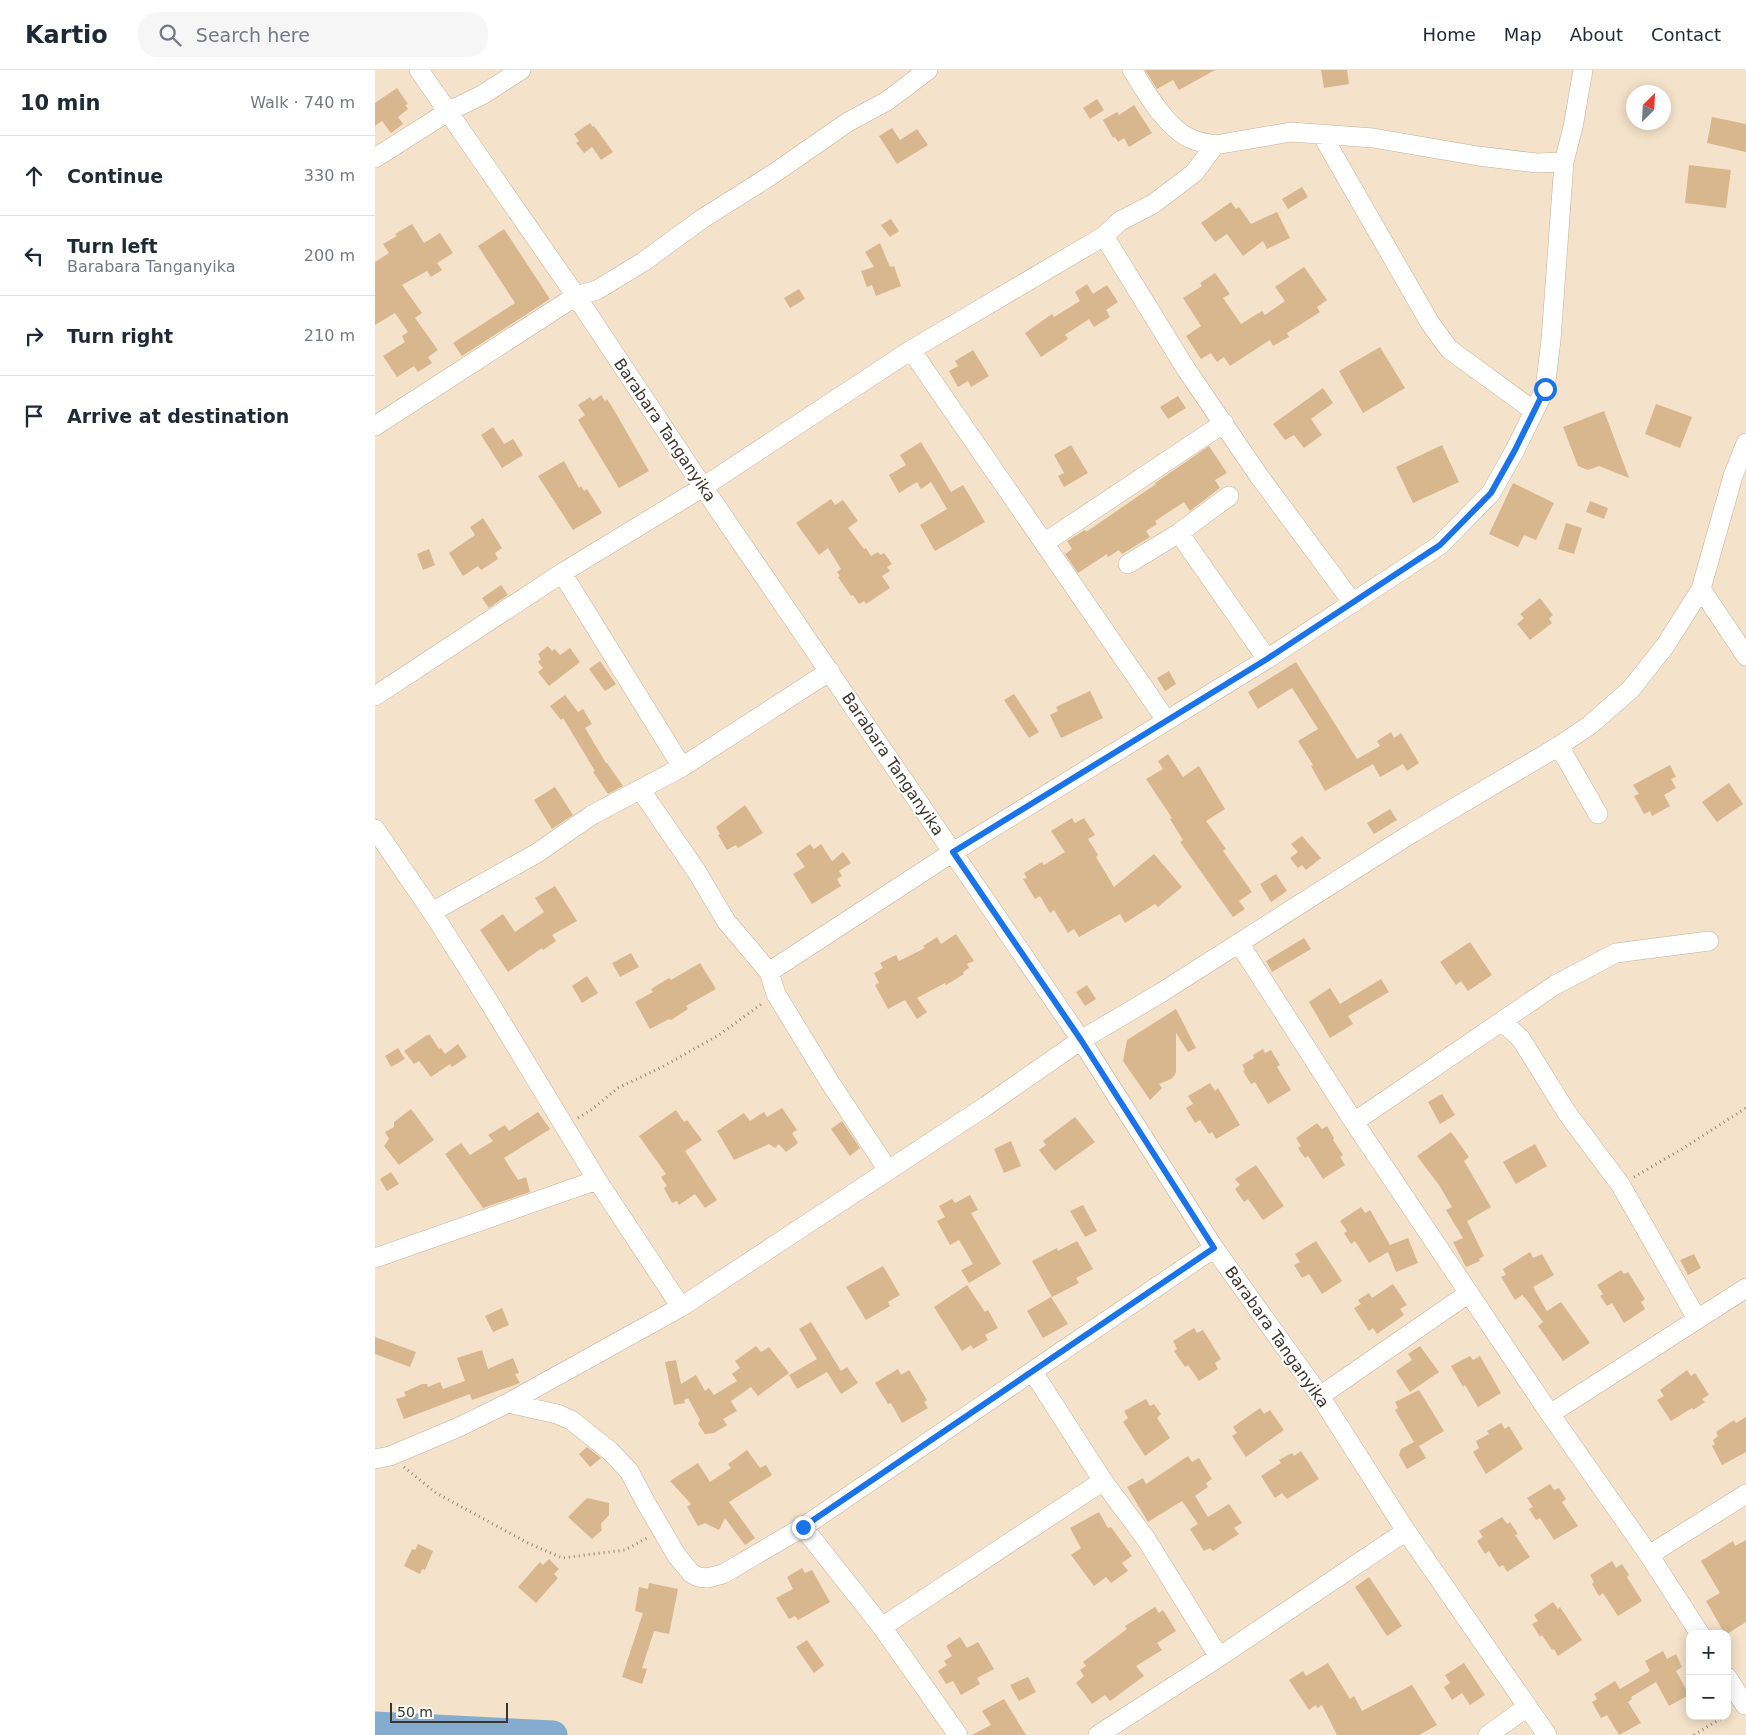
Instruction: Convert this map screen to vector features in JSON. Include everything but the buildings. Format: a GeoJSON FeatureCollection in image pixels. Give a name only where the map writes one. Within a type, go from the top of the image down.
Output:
{"type":"FeatureCollection","features":[{"type":"Feature","properties":{"kind":"street","name":"Barabara Tanganyika"},"geometry":{"type":"LineString","coordinates":[[419,70],[576,296],[703,487],[1081,1040],[1214,1248],[1320,1396],[1406,1530],[1547,1735]]}},
{"type":"Feature","properties":{"kind":"street"},"geometry":{"type":"LineString","coordinates":[[375,158],[449,111],[482,95],[521,70]]}},
{"type":"Feature","properties":{"kind":"street"},"geometry":{"type":"LineString","coordinates":[[375,426],[576,296],[597,290],[643,262],[702,219],[773,174],[848,122],[887,101],[928,70]]}},
{"type":"Feature","properties":{"kind":"street"},"geometry":{"type":"LineString","coordinates":[[1132,70],[1176,130],[1190,139],[1215,145],[1291,132],[1373,138],[1497,158],[1537,162],[1564,162]]}},
{"type":"Feature","properties":{"kind":"street"},"geometry":{"type":"LineString","coordinates":[[769,972],[953,852],[1267,659],[1353,603],[1440,545],[1491,493],[1545,389],[1551,340],[1564,162],[1573,126],[1583,70]]}},
{"type":"Feature","properties":{"kind":"street"},"geometry":{"type":"LineString","coordinates":[[1322,135],[1430,322],[1449,350],[1534,411]]}},
{"type":"Feature","properties":{"kind":"street"},"geometry":{"type":"LineString","coordinates":[[375,696],[562,573],[703,487],[911,350],[1104,236],[1120,221],[1153,204],[1193,173],[1215,145]]}},
{"type":"Feature","properties":{"kind":"street"},"geometry":{"type":"LineString","coordinates":[[1104,236],[1186,369],[1265,484],[1353,603]]}},
{"type":"Feature","properties":{"kind":"street"},"geometry":{"type":"LineString","coordinates":[[911,350],[1166,720]]}},
{"type":"Feature","properties":{"kind":"street"},"geometry":{"type":"LineString","coordinates":[[1044,543],[1224,423]]}},
{"type":"Feature","properties":{"kind":"street"},"geometry":{"type":"LineString","coordinates":[[382,1457],[459,1428],[681,1307],[986,1106],[1081,1040],[1159,994],[1412,832],[1590,726],[1631,689],[1665,646],[1701,589],[1733,476],[1746,443]]}},
{"type":"Feature","properties":{"kind":"street"},"geometry":{"type":"LineString","coordinates":[[1128,564],[1179,533],[1229,496]]}},
{"type":"Feature","properties":{"kind":"street"},"geometry":{"type":"LineString","coordinates":[[1179,533],[1267,659]]}},
{"type":"Feature","properties":{"kind":"street"},"geometry":{"type":"LineString","coordinates":[[562,573],[682,767]]}},
{"type":"Feature","properties":{"kind":"street"},"geometry":{"type":"LineString","coordinates":[[1701,589],[1746,656]]}},
{"type":"Feature","properties":{"kind":"street"},"geometry":{"type":"LineString","coordinates":[[432,912],[537,852],[592,816],[682,767],[830,671]]}},
{"type":"Feature","properties":{"kind":"street"},"geometry":{"type":"LineString","coordinates":[[1559,746],[1598,814]]}},
{"type":"Feature","properties":{"kind":"street"},"geometry":{"type":"LineString","coordinates":[[640,789],[697,872],[726,920],[769,972],[777,994],[829,1082],[888,1170]]}},
{"type":"Feature","properties":{"kind":"street"},"geometry":{"type":"LineString","coordinates":[[375,828],[432,912],[597,1180],[681,1307]]}},
{"type":"Feature","properties":{"kind":"street"},"geometry":{"type":"LineString","coordinates":[[1354,1122],[1555,986],[1616,954],[1709,941]]}},
{"type":"Feature","properties":{"kind":"street"},"geometry":{"type":"LineString","coordinates":[[1239,943],[1354,1122],[1549,1414],[1649,1555],[1697,1630]]}},
{"type":"Feature","properties":{"kind":"street"},"geometry":{"type":"LineString","coordinates":[[1502,1021],[1521,1039],[1567,1112],[1621,1184],[1697,1319]]}},
{"type":"Feature","properties":{"kind":"street"},"geometry":{"type":"LineString","coordinates":[[375,1258],[597,1180]]}},
{"type":"Feature","properties":{"kind":"street"},"geometry":{"type":"LineString","coordinates":[[508,1403],[557,1414],[571,1420],[609,1451],[629,1470],[677,1556],[691,1573],[698,1577],[707,1578],[723,1574],[803,1527],[1214,1248]]}},
{"type":"Feature","properties":{"kind":"street"},"geometry":{"type":"LineString","coordinates":[[1549,1414],[1746,1288]]}},
{"type":"Feature","properties":{"kind":"street"},"geometry":{"type":"LineString","coordinates":[[1320,1396],[1469,1293]]}},
{"type":"Feature","properties":{"kind":"street"},"geometry":{"type":"LineString","coordinates":[[1033,1372],[1103,1481],[1146,1540],[1219,1657]]}},
{"type":"Feature","properties":{"kind":"street"},"geometry":{"type":"LineString","coordinates":[[883,1627],[1103,1481]]}},
{"type":"Feature","properties":{"kind":"street"},"geometry":{"type":"LineString","coordinates":[[1649,1555],[1746,1494]]}},
{"type":"Feature","properties":{"kind":"street"},"geometry":{"type":"LineString","coordinates":[[803,1527],[883,1627],[958,1735]]}},
{"type":"Feature","properties":{"kind":"street"},"geometry":{"type":"LineString","coordinates":[[1098,1735],[1144,1707],[1406,1530]]}},
{"type":"Feature","properties":{"kind":"street"},"geometry":{"type":"LineString","coordinates":[[1731,1683],[1745,1705]]}},
{"type":"Feature","properties":{"kind":"street"},"geometry":{"type":"LineString","coordinates":[[1487,1735],[1527,1707]]}},
{"type":"Feature","properties":{"kind":"path"},"geometry":{"type":"LineString","coordinates":[[565,1127],[591,1110],[618,1088],[719,1035],[777,994]]}},
{"type":"Feature","properties":{"kind":"path"},"geometry":{"type":"LineString","coordinates":[[1621,1184],[1682,1149],[1746,1108]]}},
{"type":"Feature","properties":{"kind":"path"},"geometry":{"type":"LineString","coordinates":[[382,1457],[436,1492],[528,1543],[562,1558],[625,1550],[662,1530]]}},
{"type":"Feature","properties":{"kind":"path"},"geometry":{"type":"LineString","coordinates":[[1694,1735],[1718,1720]]}},
{"type":"Feature","properties":{"kind":"waterway"},"geometry":{"type":"LineString","coordinates":[[375,1726],[553,1735]]}},
{"type":"Feature","properties":{"kind":"route"},"geometry":{"type":"LineString","coordinates":[[803,1527],[1214,1248],[1081,1040],[953,852],[1267,659],[1440,545],[1491,493],[1545,389]]}}]}
